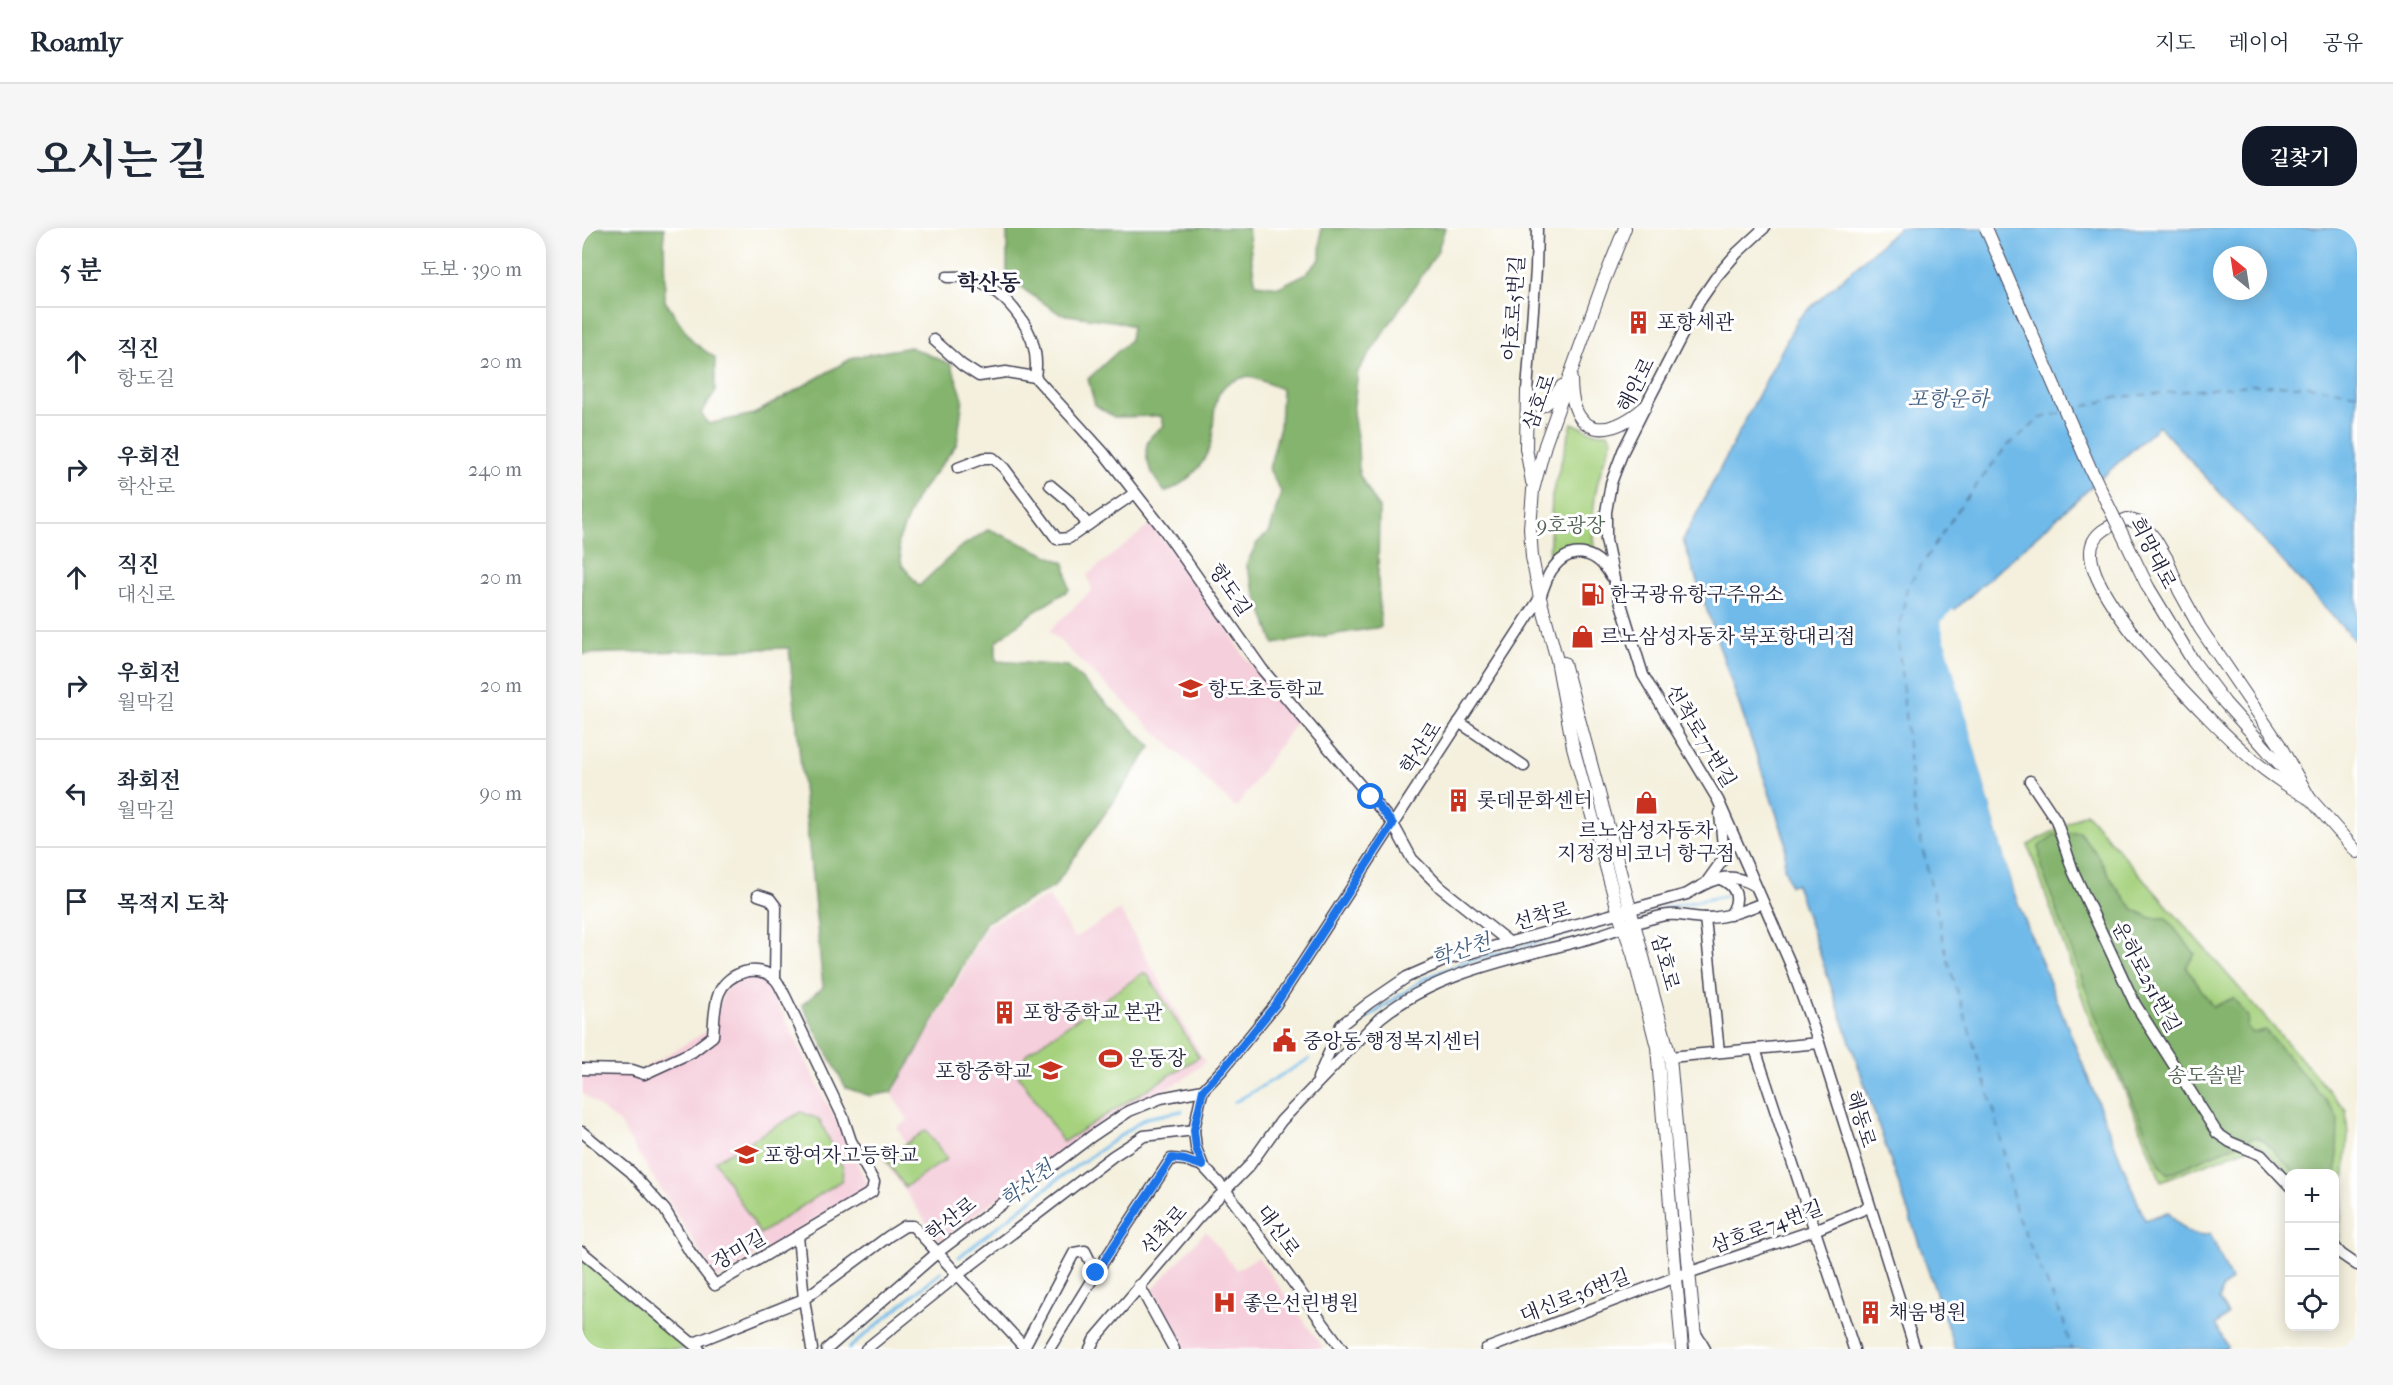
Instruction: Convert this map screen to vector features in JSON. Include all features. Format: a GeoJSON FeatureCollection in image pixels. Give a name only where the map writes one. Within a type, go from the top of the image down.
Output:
{"type":"FeatureCollection","features":[{"type":"Feature","properties":{"kind":"main road"},"geometry":{"type":"LineString","coordinates":[[1611,228],[1624,230]]}},
{"type":"Feature","properties":{"kind":"main road","name":"희망대로"},"geometry":{"type":"LineString","coordinates":[[1986,228],[2124,540],[2171,629],[2226,703],[2357,852]]}},
{"type":"Feature","properties":{"kind":"main road","name":"삼호로"},"geometry":{"type":"LineString","coordinates":[[1624,230],[1545,445],[1533,490],[1532,557],[1540,598],[1557,660],[1574,747],[1670,1057],[1696,1349]]}},
{"type":"Feature","properties":{"kind":"main road"},"geometry":{"type":"LineString","coordinates":[[1527,391],[1529,400],[1533,404],[1544,405],[1553,398],[1571,373]]}},
{"type":"Feature","properties":{"kind":"main road"},"geometry":{"type":"LineString","coordinates":[[1571,373],[1571,390],[1575,407],[1584,422],[1590,426],[1607,428],[1617,426],[1630,420],[1645,406]]}},
{"type":"Feature","properties":{"kind":"main road"},"geometry":{"type":"LineString","coordinates":[[1527,391],[1526,448],[1533,490]]}},
{"type":"Feature","properties":{"kind":"main road"},"geometry":{"type":"LineString","coordinates":[[2127,519],[2143,524],[2149,531],[2167,559],[2179,590],[2200,628],[2273,735],[2310,799],[2254,761],[2205,713],[2128,627],[2093,569],[2092,544],[2102,530],[2127,519]]}},
{"type":"Feature","properties":{"kind":"main road","name":"삼호로"},"geometry":{"type":"LineString","coordinates":[[1629,927],[1657,1047],[1682,1349]]}},
{"type":"Feature","properties":{"kind":"street","name":"아호로5번길"},"geometry":{"type":"LineString","coordinates":[[1527,391],[1537,228]]}},
{"type":"Feature","properties":{"kind":"street","name":"해안로"},"geometry":{"type":"LineString","coordinates":[[1615,584],[1606,540],[1608,498],[1616,466],[1645,406],[1716,276],[1764,228]]}},
{"type":"Feature","properties":{"kind":"street"},"geometry":{"type":"LineString","coordinates":[[934,340],[962,365],[979,376],[1006,372],[1035,377],[1038,362],[1033,339],[1014,308],[968,277],[947,277]]}},
{"type":"Feature","properties":{"kind":"street","name":"항도길"},"geometry":{"type":"LineString","coordinates":[[1035,377],[1103,452],[1136,493],[1191,565],[1262,669],[1393,824],[1412,859],[1441,888],[1510,943]]}},
{"type":"Feature","properties":{"kind":"street"},"geometry":{"type":"LineString","coordinates":[[958,468],[984,458],[993,458],[1004,468],[1057,539],[1069,538],[1136,493]]}},
{"type":"Feature","properties":{"kind":"street"},"geometry":{"type":"LineString","coordinates":[[1050,485],[1069,501],[1088,525]]}},
{"type":"Feature","properties":{"kind":"street","name":"학산로"},"geometry":{"type":"LineString","coordinates":[[827,1349],[938,1252],[1035,1178],[1129,1111],[1161,1098],[1203,1090],[1276,1004],[1540,598],[1551,572],[1564,558],[1583,553],[1598,559],[1615,584]]}},
{"type":"Feature","properties":{"kind":"street","name":"선착로77번길"},"geometry":{"type":"LineString","coordinates":[[1615,584],[1644,675],[1718,800],[1763,903]]}},
{"type":"Feature","properties":{"kind":"street"},"geometry":{"type":"LineString","coordinates":[[1459,722],[1524,766]]}},
{"type":"Feature","properties":{"kind":"street","name":"운하로251번길"},"geometry":{"type":"LineString","coordinates":[[2030,781],[2055,820],[2073,871],[2135,1005],[2217,1133],[2230,1142],[2261,1155],[2285,1182]]}},
{"type":"Feature","properties":{"kind":"street"},"geometry":{"type":"LineString","coordinates":[[1706,883],[1724,858],[1718,800]]}},
{"type":"Feature","properties":{"kind":"street","name":"선착로"},"geometry":{"type":"LineString","coordinates":[[1315,1084],[1341,1025],[1407,977],[1448,959],[1625,913],[1687,894],[1706,883],[1720,879],[1735,876],[1755,886]]}},
{"type":"Feature","properties":{"kind":"street"},"geometry":{"type":"LineString","coordinates":[[1720,879],[1732,885],[1735,891],[1736,906],[1730,915]]}},
{"type":"Feature","properties":{"kind":"street"},"geometry":{"type":"LineString","coordinates":[[758,895],[770,899],[776,907],[775,979]]}},
{"type":"Feature","properties":{"kind":"street","name":"선착로"},"geometry":{"type":"LineString","coordinates":[[1090,1349],[1094,1340],[1139,1285],[1198,1218],[1249,1166],[1281,1121],[1394,1006],[1440,981],[1660,916],[1681,914],[1705,918],[1730,915],[1763,903]]}},
{"type":"Feature","properties":{"kind":"street","name":"해동로"},"geometry":{"type":"LineString","coordinates":[[1763,903],[1790,963],[1819,1043],[1915,1349]]}},
{"type":"Feature","properties":{"kind":"street"},"geometry":{"type":"LineString","coordinates":[[1705,918],[1719,1052]]}},
{"type":"Feature","properties":{"kind":"street"},"geometry":{"type":"LineString","coordinates":[[582,1069],[621,1069],[644,1074],[658,1069],[692,1052],[712,1036],[718,993],[735,974],[744,971],[762,972],[775,979],[843,1117],[851,1141],[874,1182],[872,1192],[798,1236]]}},
{"type":"Feature","properties":{"kind":"street"},"geometry":{"type":"LineString","coordinates":[[1670,1057],[1819,1043]]}},
{"type":"Feature","properties":{"kind":"street"},"geometry":{"type":"LineString","coordinates":[[1755,1049],[1851,1348]]}},
{"type":"Feature","properties":{"kind":"street"},"geometry":{"type":"LineString","coordinates":[[866,1349],[959,1274],[1113,1156],[1144,1136],[1194,1130],[1203,1090]]}},
{"type":"Feature","properties":{"kind":"street","name":"대신로"},"geometry":{"type":"LineString","coordinates":[[1194,1130],[1196,1148],[1203,1166],[1226,1191],[1342,1349]]}},
{"type":"Feature","properties":{"kind":"street","name":"장미길"},"geometry":{"type":"LineString","coordinates":[[582,1132],[631,1172],[665,1210],[690,1252],[715,1285],[798,1236],[812,1349]]}},
{"type":"Feature","properties":{"kind":"street"},"geometry":{"type":"LineString","coordinates":[[1049,1349],[1172,1158],[1203,1166]]}},
{"type":"Feature","properties":{"kind":"street","name":"삼호로74번길"},"geometry":{"type":"LineString","coordinates":[[1676,1277],[1815,1230],[1869,1208]]}},
{"type":"Feature","properties":{"kind":"street"},"geometry":{"type":"LineString","coordinates":[[582,1252],[696,1346],[804,1299],[889,1236],[905,1227],[913,1226],[1024,1348],[1074,1254],[1085,1251],[1096,1273]]}},
{"type":"Feature","properties":{"kind":"street"},"geometry":{"type":"LineString","coordinates":[[2339,1252],[2357,1265]]}},
{"type":"Feature","properties":{"kind":"street","name":"대신로36번길"},"geometry":{"type":"LineString","coordinates":[[1486,1349],[1676,1277]]}},
{"type":"Feature","properties":{"kind":"street"},"geometry":{"type":"LineString","coordinates":[[1139,1285],[1174,1349]]}},
{"type":"Feature","properties":{"kind":"street"},"geometry":{"type":"LineString","coordinates":[[1695,1332],[1705,1349]]}},
{"type":"Feature","properties":{"kind":"shaded area","name":"항도초등학교"},"geometry":{"type":"Polygon","coordinates":[[[1151,524],[1216,608],[1244,656],[1297,721],[1236,808],[1049,631],[1092,590],[1087,575],[1151,524]]]}},
{"type":"Feature","properties":{"kind":"shaded area","name":"포항중학교"},"geometry":{"type":"Polygon","coordinates":[[[1049,896],[1074,938],[1120,910],[1205,1062],[1183,1080],[1108,1118],[939,1241],[883,1159],[906,1143],[897,1128],[908,1120],[892,1095],[952,992],[987,925],[1049,896]]]}},
{"type":"Feature","properties":{"kind":"shaded area","name":"포항여자고등학교"},"geometry":{"type":"Polygon","coordinates":[[[751,971],[766,980],[869,1187],[717,1279],[619,1123],[582,1093],[582,1073],[638,1072],[714,1027],[723,991],[751,971]]]}},
{"type":"Feature","properties":{"kind":"shaded area","name":"좋은선린병원"},"geometry":{"type":"Polygon","coordinates":[[[1206,1231],[1236,1270],[1258,1257],[1324,1349],[1183,1349],[1153,1289],[1206,1231]]]}},
{"type":"Feature","properties":{"kind":"green space"},"geometry":{"type":"Polygon","coordinates":[[[582,228],[664,228],[665,301],[693,342],[715,358],[715,393],[701,413],[708,424],[754,414],[854,357],[910,347],[951,364],[963,398],[957,444],[916,498],[898,542],[902,565],[919,586],[959,548],[989,529],[1065,563],[1069,590],[1031,614],[996,642],[996,661],[1068,666],[1151,747],[1054,887],[986,922],[919,1048],[892,1092],[870,1096],[846,1088],[802,1005],[823,987],[789,648],[582,654],[582,228]]]}},
{"type":"Feature","properties":{"kind":"green space"},"geometry":{"type":"Polygon","coordinates":[[[1007,228],[1248,228],[1256,284],[1279,287],[1307,273],[1320,259],[1321,228],[1445,228],[1437,253],[1358,371],[1353,413],[1358,443],[1359,474],[1379,508],[1378,579],[1381,627],[1274,644],[1246,565],[1257,543],[1270,531],[1281,492],[1269,469],[1280,426],[1282,389],[1249,376],[1227,384],[1218,395],[1212,438],[1206,456],[1189,478],[1165,492],[1149,466],[1146,452],[1150,438],[1164,425],[1161,416],[1114,417],[1095,405],[1088,379],[1130,340],[1132,326],[1119,322],[1060,314],[1007,278],[1007,228]]]}},
{"type":"Feature","properties":{"kind":"green space","name":"9호광장"},"geometry":{"type":"Polygon","coordinates":[[[1572,423],[1595,433],[1608,433],[1612,440],[1596,494],[1593,520],[1594,550],[1570,551],[1549,564],[1552,495],[1572,423]]]}},
{"type":"Feature","properties":{"kind":"green space","name":"송도솔밭"},"geometry":{"type":"Polygon","coordinates":[[[2086,813],[2346,1110],[2348,1135],[2339,1245],[2339,1169],[2285,1171],[2258,1144],[2161,1181],[2122,1084],[2092,1025],[2028,845],[2086,813]]]}},
{"type":"Feature","properties":{"kind":"green space","name":"송도솔밭"},"geometry":{"type":"Polygon","coordinates":[[[2079,832],[2096,853],[2116,887],[2133,909],[2151,918],[2166,918],[2195,954],[2186,967],[2213,1007],[2233,998],[2248,1017],[2247,1027],[2253,1033],[2265,1030],[2333,1109],[2338,1119],[2337,1169],[2291,1169],[2263,1140],[2255,1137],[2168,1174],[2161,1167],[2100,1028],[2041,867],[2039,846],[2054,835],[2079,832]]]}},
{"type":"Feature","properties":{"kind":"green space","name":"운동장"},"geometry":{"type":"Polygon","coordinates":[[[1143,973],[1148,975],[1199,1057],[1063,1142],[1018,1075],[1026,1054],[1143,973]]]}},
{"type":"Feature","properties":{"kind":"green space"},"geometry":{"type":"Polygon","coordinates":[[[801,1112],[819,1119],[843,1168],[842,1180],[760,1234],[715,1161],[801,1112]]]}},
{"type":"Feature","properties":{"kind":"green space"},"geometry":{"type":"Polygon","coordinates":[[[926,1130],[947,1159],[905,1187],[885,1159],[926,1130]]]}},
{"type":"Feature","properties":{"kind":"green space"},"geometry":{"type":"Polygon","coordinates":[[[582,1258],[686,1349],[587,1349],[582,1345],[582,1258]]]}},
{"type":"Feature","properties":{"kind":"water","name":"포항운하"},"geometry":{"type":"Polygon","coordinates":[[[1899,228],[2357,228],[2357,643],[2159,426],[1941,622],[2014,893],[2145,1220],[2168,1212],[2181,1227],[2191,1234],[2210,1233],[2231,1280],[2222,1288],[2219,1300],[2228,1314],[2216,1325],[2227,1346],[2226,1349],[1955,1349],[1796,884],[1790,885],[1784,867],[1786,842],[1683,540],[1798,319],[1899,228]]]}},
{"type":"Feature","properties":{"kind":"pier"},"geometry":{"type":"Polygon","coordinates":[[[1953,609],[1955,611],[1944,623],[2017,892],[2014,893],[1940,622],[1953,609]]]}},
{"type":"Feature","properties":{"kind":"waterway","name":"학산천"},"geometry":{"type":"LineString","coordinates":[[1663,908],[1725,896]]}},
{"type":"Feature","properties":{"kind":"waterway","name":"학산천"},"geometry":{"type":"LineString","coordinates":[[1344,1034],[1424,979],[1462,963],[1600,925]]}},
{"type":"Feature","properties":{"kind":"waterway","name":"학산천"},"geometry":{"type":"LineString","coordinates":[[1235,1102],[1309,1059]]}},
{"type":"Feature","properties":{"kind":"waterway","name":"학산천"},"geometry":{"type":"LineString","coordinates":[[959,1257],[1058,1179],[1146,1118],[1182,1111]]}},
{"type":"Feature","properties":{"kind":"waterway","name":"학산천"},"geometry":{"type":"LineString","coordinates":[[848,1349],[941,1272]]}},
{"type":"Feature","properties":{"kind":"ferry route"},"geometry":{"type":"LineString","coordinates":[[2356,228],[2357,237]]}},
{"type":"Feature","properties":{"kind":"ferry route"},"geometry":{"type":"LineString","coordinates":[[2071,410],[2119,397],[2252,385],[2309,386],[2357,394]]}},
{"type":"Feature","properties":{"kind":"ferry route"},"geometry":{"type":"LineString","coordinates":[[2061,413],[2041,418],[2006,447],[1962,504],[1907,587],[1898,638],[1914,810],[1948,961],[1996,1117],[2017,1216],[2064,1322],[2071,1349]]}},
{"type":"Feature","properties":{"kind":"place","name":"포항세관"},"geometry":{"type":"Point","coordinates":[1639,322]}},
{"type":"Feature","properties":{"kind":"place","name":"한국광유항구주유소"},"geometry":{"type":"Point","coordinates":[1592,594]}},
{"type":"Feature","properties":{"kind":"place","name":"르노삼성자동차 북포항대리점"},"geometry":{"type":"Point","coordinates":[1582,636]}},
{"type":"Feature","properties":{"kind":"place","name":"항도초등학교"},"geometry":{"type":"Point","coordinates":[1190,689]}},
{"type":"Feature","properties":{"kind":"place","name":"롯데문화센터"},"geometry":{"type":"Point","coordinates":[1459,800]}},
{"type":"Feature","properties":{"kind":"place","name":"르노삼성자동차 지정정비코너 항구점"},"geometry":{"type":"Point","coordinates":[1646,802]}},
{"type":"Feature","properties":{"kind":"place","name":"포항중학교 본관"},"geometry":{"type":"Point","coordinates":[1005,1012]}},
{"type":"Feature","properties":{"kind":"place","name":"중앙동 행정복지센터"},"geometry":{"type":"Point","coordinates":[1285,1041]}},
{"type":"Feature","properties":{"kind":"place","name":"운동장"},"geometry":{"type":"Point","coordinates":[1110,1058]}},
{"type":"Feature","properties":{"kind":"place","name":"포항중학교"},"geometry":{"type":"Point","coordinates":[1050,1071]}},
{"type":"Feature","properties":{"kind":"place","name":"포항여자고등학교"},"geometry":{"type":"Point","coordinates":[746,1155]}},
{"type":"Feature","properties":{"kind":"place","name":"좋은선린병원"},"geometry":{"type":"Point","coordinates":[1225,1303]}},
{"type":"Feature","properties":{"kind":"place","name":"채움병원"},"geometry":{"type":"Point","coordinates":[1871,1312]}},
{"type":"Feature","properties":{"kind":"district","name":"학산동"},"geometry":{"type":"Point","coordinates":[989,283]}},
{"type":"Feature","properties":{"kind":"route"},"geometry":{"type":"LineString","coordinates":[[1096,1273],[1172,1158],[1203,1166],[1196,1148],[1194,1130],[1203,1090],[1276,1004],[1393,824],[1371,797]]}}]}
